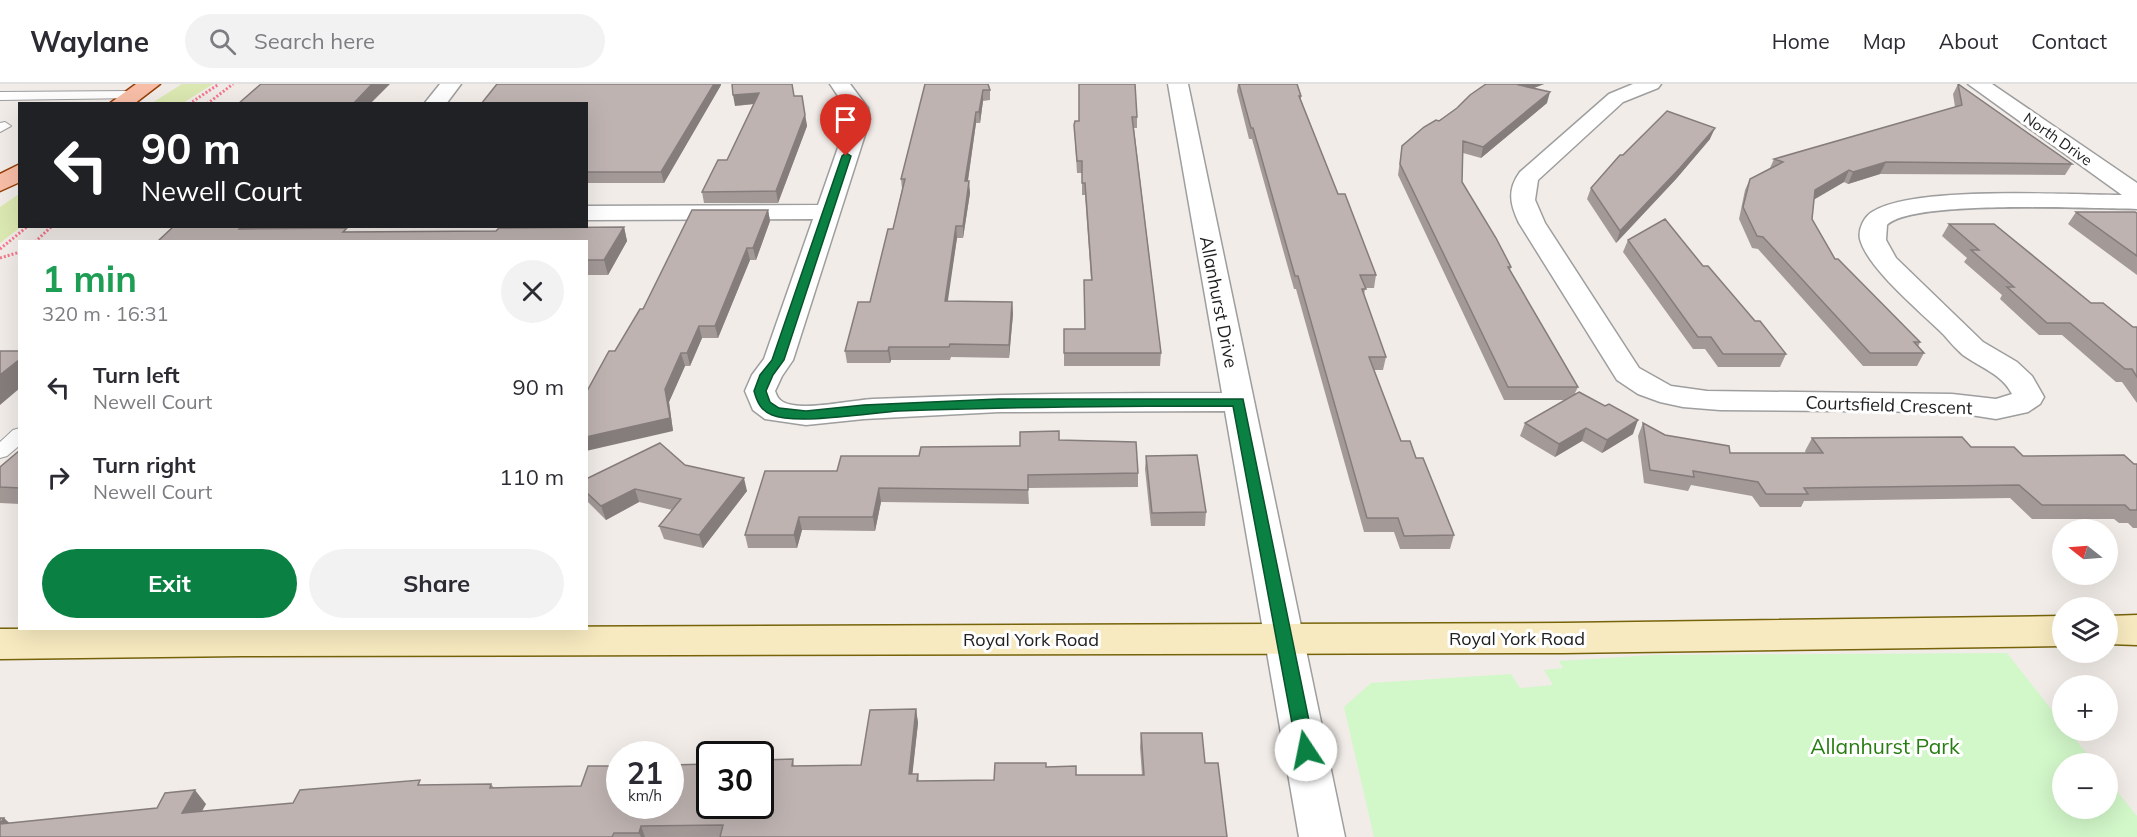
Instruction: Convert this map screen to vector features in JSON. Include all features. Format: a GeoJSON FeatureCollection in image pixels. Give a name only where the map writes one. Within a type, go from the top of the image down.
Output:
{"type":"FeatureCollection","features":[{"type":"Feature","properties":{"kind":"main road"},"geometry":{"type":"LineString","coordinates":[[125,99],[150,84]]}},
{"type":"Feature","properties":{"kind":"main road"},"geometry":{"type":"LineString","coordinates":[[2118,630],[2137,630]]}},
{"type":"Feature","properties":{"kind":"main road","name":"Royal York Road"},"geometry":{"type":"LineString","coordinates":[[0,644],[247,635],[1563,638],[2052,631]]}},
{"type":"Feature","properties":{"kind":"street"},"geometry":{"type":"LineString","coordinates":[[436,102],[452,84]]}},
{"type":"Feature","properties":{"kind":"street"},"geometry":{"type":"LineString","coordinates":[[840,84],[857,108],[859,119],[778,360],[767,375],[760,391],[764,403],[776,412],[806,415],[864,409],[999,403],[1238,402]]}},
{"type":"Feature","properties":{"kind":"street","name":"Allanhurst Drive"},"geometry":{"type":"LineString","coordinates":[[1178,84],[1322,837]]}},
{"type":"Feature","properties":{"kind":"street","name":"Courtsfield Crescent"},"geometry":{"type":"LineString","coordinates":[[1651,84],[1616,98],[1528,177],[1522,187],[1521,198],[1532,223],[1628,374],[1643,386],[1665,395],[1691,400],[1952,404],[1996,409],[2017,405],[2029,397],[2021,382],[2006,368],[1973,348],[1887,264],[1875,250],[1871,236],[1874,225],[1890,212],[1928,203],[2137,202]]}},
{"type":"Feature","properties":{"kind":"street","name":"North Drive"},"geometry":{"type":"LineString","coordinates":[[1978,84],[2137,194]]}},
{"type":"Feature","properties":{"kind":"street"},"geometry":{"type":"LineString","coordinates":[[588,213],[827,212]]}},
{"type":"Feature","properties":{"kind":"lane"},"geometry":{"type":"LineString","coordinates":[[0,96],[125,99]]}},
{"type":"Feature","properties":{"kind":"lane"},"geometry":{"type":"LineString","coordinates":[[0,452],[18,436]]}},
{"type":"Feature","properties":{"kind":"path"},"geometry":{"type":"LineString","coordinates":[[192,102],[219,84]]}},
{"type":"Feature","properties":{"kind":"path"},"geometry":{"type":"LineString","coordinates":[[210,102],[234,84]]}},
{"type":"Feature","properties":{"kind":"path"},"geometry":{"type":"LineString","coordinates":[[0,249],[26,228]]}},
{"type":"Feature","properties":{"kind":"path"},"geometry":{"type":"LineString","coordinates":[[37,240],[50,228]]}},
{"type":"Feature","properties":{"kind":"path"},"geometry":{"type":"LineString","coordinates":[[0,258],[18,253]]}},
{"type":"Feature","properties":{"kind":"green space"},"geometry":{"type":"Polygon","coordinates":[[[182,84],[213,84],[185,102],[154,102],[182,84]]]}},
{"type":"Feature","properties":{"kind":"green space"},"geometry":{"type":"Polygon","coordinates":[[[18,195],[20,228],[0,243],[0,207],[18,195]]]}},
{"type":"Feature","properties":{"kind":"green space","name":"Allanhurst Park"},"geometry":{"type":"Polygon","coordinates":[[[2007,653],[2052,710],[2052,741],[2076,741],[2087,753],[2052,753],[2052,819],[2118,819],[2118,792],[2137,816],[2137,837],[1374,837],[1344,707],[1371,683],[1511,674],[1520,688],[1553,685],[1544,670],[1563,668],[1559,661],[1654,655],[2007,653]]]}},
{"type":"Feature","properties":{"kind":"building"},"geometry":{"type":"Polygon","coordinates":[[[261,84],[372,84],[355,102],[240,102],[261,84]]]}},
{"type":"Feature","properties":{"kind":"building"},"geometry":{"type":"Polygon","coordinates":[[[497,84],[714,84],[661,172],[588,172],[588,102],[483,102],[497,84]]]}},
{"type":"Feature","properties":{"kind":"building"},"geometry":{"type":"Polygon","coordinates":[[[732,84],[792,84],[794,96],[802,96],[805,115],[776,191],[702,192],[718,160],[727,160],[759,93],[733,95],[732,84]]]}},
{"type":"Feature","properties":{"kind":"building"},"geometry":{"type":"Polygon","coordinates":[[[925,84],[988,84],[990,90],[983,90],[979,112],[976,112],[965,181],[969,181],[963,226],[956,226],[945,301],[1012,302],[1009,345],[950,344],[949,347],[889,347],[888,351],[845,351],[858,302],[870,302],[888,229],[893,229],[905,179],[901,179],[925,84]]]}},
{"type":"Feature","properties":{"kind":"building"},"geometry":{"type":"Polygon","coordinates":[[[1079,84],[1135,84],[1137,117],[1132,117],[1161,353],[1064,353],[1064,329],[1085,329],[1084,280],[1092,280],[1085,183],[1082,183],[1082,161],[1077,161],[1074,125],[1075,121],[1079,121],[1079,84]]]}},
{"type":"Feature","properties":{"kind":"building"},"geometry":{"type":"Polygon","coordinates":[[[1239,84],[1297,84],[1301,96],[1299,96],[1338,194],[1345,194],[1376,275],[1360,275],[1366,289],[1362,289],[1386,357],[1369,357],[1401,441],[1410,441],[1416,458],[1423,458],[1454,535],[1404,536],[1398,518],[1367,518],[1298,276],[1295,276],[1239,84]]]}},
{"type":"Feature","properties":{"kind":"building"},"geometry":{"type":"Polygon","coordinates":[[[1486,84],[1521,84],[1519,85],[1550,92],[1483,147],[1463,141],[1462,182],[1496,238],[1511,267],[1508,267],[1578,387],[1508,387],[1400,164],[1402,146],[1424,127],[1436,120],[1439,121],[1486,84]]]}},
{"type":"Feature","properties":{"kind":"building"},"geometry":{"type":"Polygon","coordinates":[[[1958,84],[2072,164],[1886,162],[1853,172],[1849,170],[1815,190],[1812,219],[1835,259],[1838,259],[1920,342],[1914,342],[1924,353],[1870,353],[1763,237],[1757,236],[1743,207],[1750,179],[1783,162],[1774,159],[1962,105],[1958,84]]]}},
{"type":"Feature","properties":{"kind":"building"},"geometry":{"type":"Polygon","coordinates":[[[1667,111],[1715,128],[1620,231],[1591,188],[1620,155],[1623,155],[1667,111]]]}},
{"type":"Feature","properties":{"kind":"building"},"geometry":{"type":"Polygon","coordinates":[[[692,210],[768,210],[753,248],[747,248],[715,326],[699,326],[687,353],[681,353],[665,389],[670,418],[588,437],[588,389],[609,351],[615,351],[640,309],[643,309],[692,210]]]}},
{"type":"Feature","properties":{"kind":"building"},"geometry":{"type":"Polygon","coordinates":[[[2076,212],[2137,213],[2137,256],[2076,212]]]}},
{"type":"Feature","properties":{"kind":"building"},"geometry":{"type":"Polygon","coordinates":[[[1665,219],[1703,266],[1708,266],[1755,321],[1760,321],[1786,354],[1723,354],[1711,337],[1698,337],[1628,240],[1665,219]]]}},
{"type":"Feature","properties":{"kind":"building"},"geometry":{"type":"Polygon","coordinates":[[[1949,224],[1994,224],[2091,303],[2103,303],[2133,327],[2137,327],[2137,377],[2132,369],[2125,369],[2070,323],[2047,323],[2007,287],[2014,287],[1971,250],[1979,250],[1949,224]]]}},
{"type":"Feature","properties":{"kind":"building"},"geometry":{"type":"Polygon","coordinates":[[[624,227],[604,260],[588,260],[588,240],[159,240],[172,228],[347,228],[343,232],[624,227]]]}},
{"type":"Feature","properties":{"kind":"building"},"geometry":{"type":"Polygon","coordinates":[[[0,351],[18,351],[18,361],[0,375],[0,351]]]}},
{"type":"Feature","properties":{"kind":"building"},"geometry":{"type":"Polygon","coordinates":[[[1579,392],[1605,406],[1609,404],[1638,420],[1607,440],[1586,428],[1559,444],[1525,423],[1579,392]]]}},
{"type":"Feature","properties":{"kind":"building"},"geometry":{"type":"Polygon","coordinates":[[[1643,423],[1665,435],[1729,446],[1730,453],[1823,453],[1812,438],[1962,437],[1971,447],[2014,447],[2023,456],[2124,455],[2137,464],[2137,510],[2130,510],[2125,505],[2042,505],[2019,485],[1804,488],[1808,494],[1766,494],[1758,482],[1693,471],[1694,477],[1650,470],[1643,423]]]}},
{"type":"Feature","properties":{"kind":"building"},"geometry":{"type":"Polygon","coordinates":[[[1059,431],[1059,440],[1136,442],[1138,473],[1028,475],[1028,490],[879,488],[873,517],[799,517],[794,535],[745,535],[765,471],[837,471],[841,456],[919,456],[921,447],[1020,446],[1020,432],[1059,431]]]}},
{"type":"Feature","properties":{"kind":"building"},"geometry":{"type":"Polygon","coordinates":[[[660,443],[685,465],[744,478],[699,535],[659,526],[681,499],[635,489],[601,506],[588,494],[588,478],[660,443]]]}},
{"type":"Feature","properties":{"kind":"building"},"geometry":{"type":"Polygon","coordinates":[[[18,452],[18,488],[0,487],[0,467],[18,452]]]}},
{"type":"Feature","properties":{"kind":"building"},"geometry":{"type":"Polygon","coordinates":[[[1197,455],[1206,512],[1152,513],[1146,456],[1197,455]]]}},
{"type":"Feature","properties":{"kind":"building"},"geometry":{"type":"Polygon","coordinates":[[[916,709],[909,774],[918,774],[917,781],[994,780],[995,763],[1046,763],[1046,767],[1076,766],[1076,775],[1144,775],[1141,733],[1202,733],[1205,763],[1218,763],[1227,837],[720,837],[723,825],[641,826],[639,833],[614,833],[612,837],[0,837],[0,824],[157,808],[165,793],[195,790],[182,813],[293,803],[300,790],[420,780],[418,785],[491,784],[490,788],[581,786],[588,766],[606,766],[606,819],[684,819],[684,765],[696,764],[696,819],[774,819],[774,760],[793,759],[792,766],[861,765],[870,710],[916,709]]]}},
{"type":"Feature","properties":{"kind":"route"},"geometry":{"type":"LineString","coordinates":[[846,156],[778,360],[767,375],[760,391],[764,403],[776,412],[806,415],[864,409],[999,403],[1238,402],[1306,750]]}}]}
